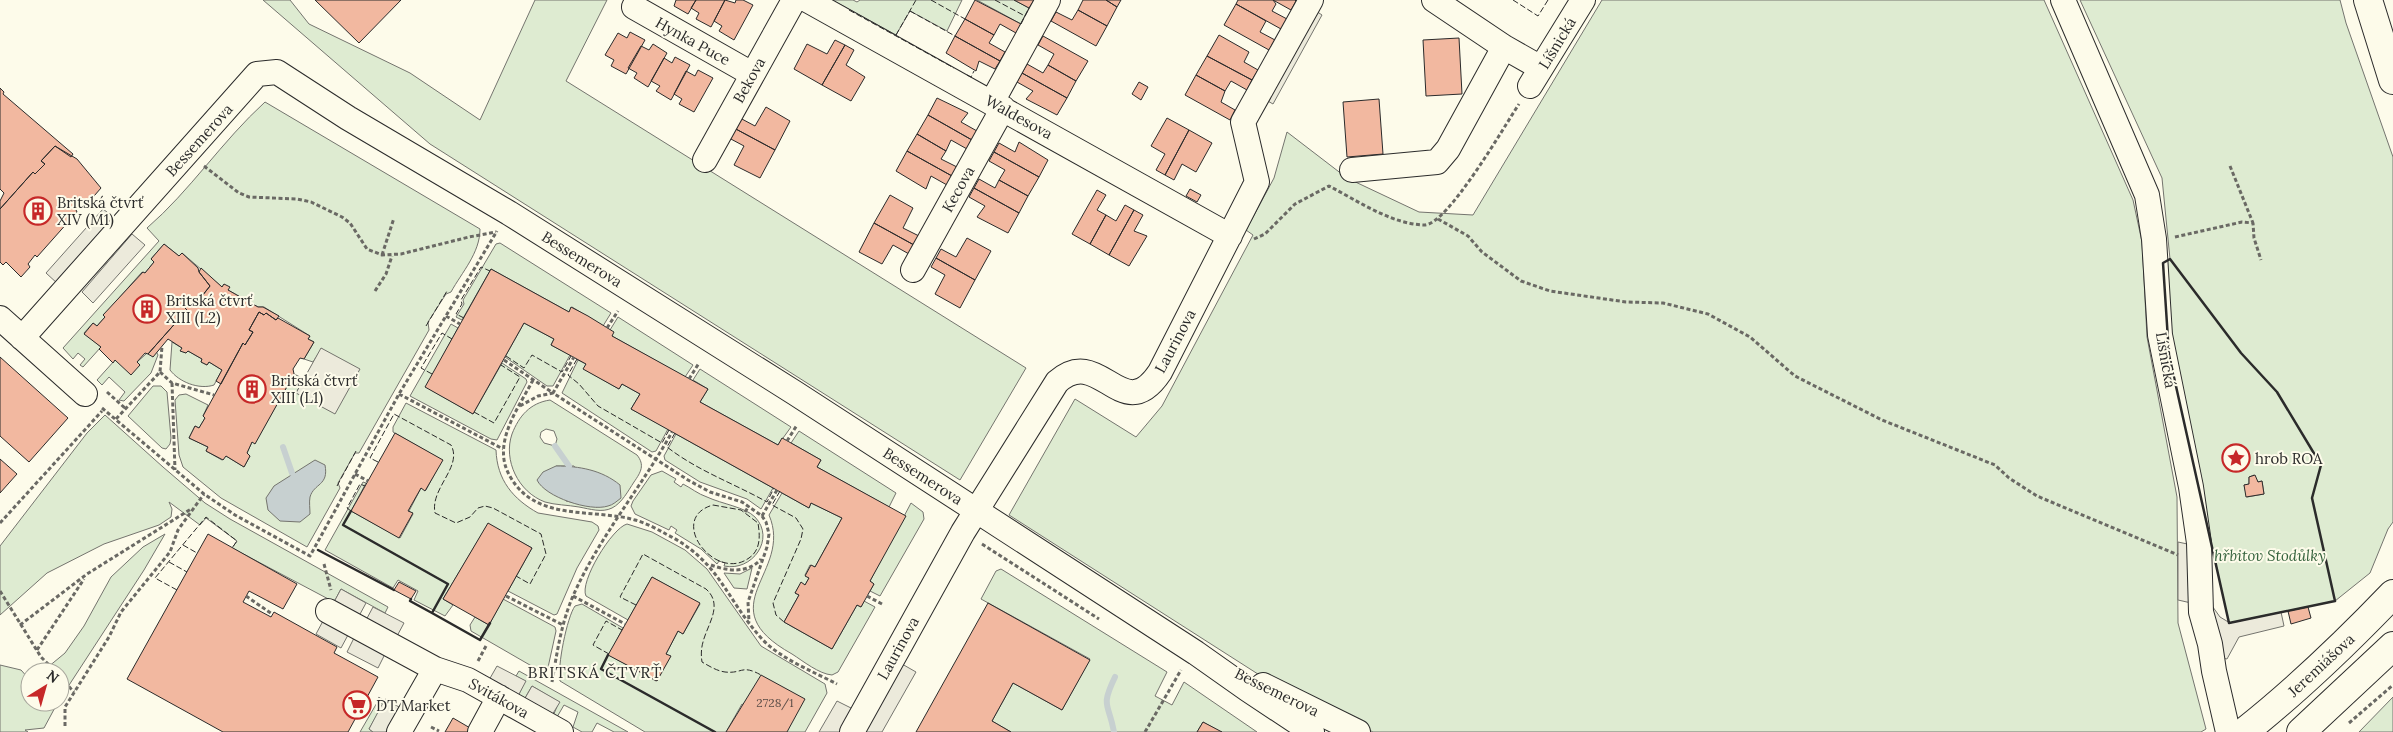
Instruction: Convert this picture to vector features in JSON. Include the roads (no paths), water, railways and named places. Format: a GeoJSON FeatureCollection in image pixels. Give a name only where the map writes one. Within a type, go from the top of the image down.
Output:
{"type":"FeatureCollection","features":[{"type":"Feature","properties":{"kind":"main road"},"geometry":{"type":"LineString","coordinates":[[2372,8],[2393,80]]}},
{"type":"Feature","properties":{"kind":"main road","name":"Jeremiášova"},"geometry":{"type":"LineString","coordinates":[[2244,732],[2318,669],[2393,594]]}},
{"type":"Feature","properties":{"kind":"main road"},"geometry":{"type":"LineString","coordinates":[[2301,732],[2393,646]]}},
{"type":"Feature","properties":{"kind":"street","name":"Bekova"},"geometry":{"type":"LineString","coordinates":[[705,160],[794,0]]}},
{"type":"Feature","properties":{"kind":"street","name":"Waldesova"},"geometry":{"type":"LineString","coordinates":[[807,0],[1240,238]]}},
{"type":"Feature","properties":{"kind":"street","name":"Kecova"},"geometry":{"type":"LineString","coordinates":[[914,270],[1048,0]]}},
{"type":"Feature","properties":{"kind":"street","name":"Laurinova"},"geometry":{"type":"LineString","coordinates":[[852,732],[976,511],[1051,390],[1064,375],[1073,370],[1084,370],[1120,390],[1131,392],[1142,390],[1152,383],[1240,238],[1257,182],[1243,122],[1311,0]]}},
{"type":"Feature","properties":{"kind":"street"},"geometry":{"type":"LineString","coordinates":[[1352,170],[1437,162],[1448,149],[1504,47],[1434,0]]}},
{"type":"Feature","properties":{"kind":"street","name":"Líšnická"},"geometry":{"type":"LineString","coordinates":[[1504,47],[1536,77],[1583,0]]}},
{"type":"Feature","properties":{"kind":"street","name":"Líšnická"},"geometry":{"type":"LineString","coordinates":[[2063,0],[2147,195],[2154,239],[2160,335],[2192,487],[2200,563],[2201,612],[2210,644],[2228,732]]}},
{"type":"Feature","properties":{"kind":"street","name":"Hynka Puce"},"geometry":{"type":"LineString","coordinates":[[634,7],[752,74]]}},
{"type":"Feature","properties":{"kind":"street","name":"Bessemerova"},"geometry":{"type":"LineString","coordinates":[[22,338],[257,74],[277,72],[348,118],[509,213],[770,377],[1196,653],[1247,690],[1312,732]]}},
{"type":"Feature","properties":{"kind":"street"},"geometry":{"type":"LineString","coordinates":[[0,318],[22,338],[94,391]]}},
{"type":"Feature","properties":{"kind":"street","name":"Svitákova"},"geometry":{"type":"LineString","coordinates":[[328,611],[435,669],[468,680],[561,732]]}},
{"type":"Feature","properties":{"kind":"street","name":"Bessemerova"},"geometry":{"type":"LineString","coordinates":[[1196,653],[1358,732]]}},
{"type":"Feature","properties":{"kind":"street"},"geometry":{"type":"LineString","coordinates":[[399,732],[435,669]]}},
{"type":"Feature","properties":{"kind":"street"},"geometry":{"type":"LineString","coordinates":[[480,732],[499,697]]}},
{"type":"Feature","properties":{"kind":"waterway"},"geometry":{"type":"LineString","coordinates":[[555,446],[569,466]]}},
{"type":"Feature","properties":{"kind":"waterway"},"geometry":{"type":"LineString","coordinates":[[283,447],[292,473]]}},
{"type":"Feature","properties":{"kind":"waterway"},"geometry":{"type":"LineString","coordinates":[[1114,732],[1107,700],[1115,677]]}},
{"type":"Feature","properties":{"kind":"place","name":"Britská čtvrť XIV (M1)"},"geometry":{"type":"Point","coordinates":[38,211]}},
{"type":"Feature","properties":{"kind":"place","name":"Britská čtvrť XIII (L2)"},"geometry":{"type":"Point","coordinates":[147,309]}},
{"type":"Feature","properties":{"kind":"place","name":"Britská čtvrť XIII (L1)"},"geometry":{"type":"Point","coordinates":[252,389]}},
{"type":"Feature","properties":{"kind":"place","name":"hrob ROA"},"geometry":{"type":"Point","coordinates":[2236,458]}},
{"type":"Feature","properties":{"kind":"place","name":"DT Market"},"geometry":{"type":"Point","coordinates":[357,705]}},
{"type":"Feature","properties":{"kind":"district","name":"BRITSKÁ ČTVRŤ"},"geometry":{"type":"Point","coordinates":[595,672]}},
{"type":"Feature","properties":{"kind":"park label","name":"hřbitov Stodůlky"},"geometry":{"type":"Point","coordinates":[2270,555]}}]}
